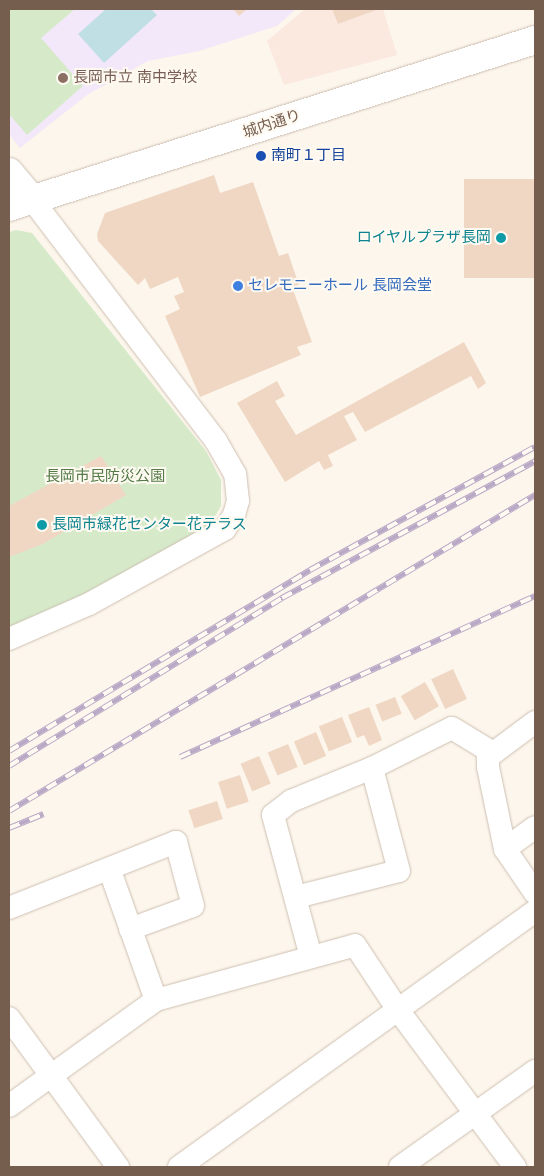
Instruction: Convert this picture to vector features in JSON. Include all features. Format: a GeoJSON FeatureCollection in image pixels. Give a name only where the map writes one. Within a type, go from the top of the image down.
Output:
{"type":"FeatureCollection","features":[{"type":"Feature","properties":{"kind":"street","name":"城内通り"},"geometry":{"type":"LineString","coordinates":[[21,204],[535,40]]}},
{"type":"Feature","properties":{"kind":"street"},"geometry":{"type":"LineString","coordinates":[[9,172],[21,204],[216,441],[235,474],[238,501],[234,515],[224,529],[82,608],[9,639]]}},
{"type":"Feature","properties":{"kind":"street"},"geometry":{"type":"LineString","coordinates":[[535,722],[488,756],[488,767],[505,848],[535,893]]}},
{"type":"Feature","properties":{"kind":"street"},"geometry":{"type":"LineString","coordinates":[[311,957],[273,815],[291,801],[372,768],[452,728],[493,753]]}},
{"type":"Feature","properties":{"kind":"street"},"geometry":{"type":"LineString","coordinates":[[296,897],[399,871],[372,768]]}},
{"type":"Feature","properties":{"kind":"street"},"geometry":{"type":"LineString","coordinates":[[505,848],[535,827]]}},
{"type":"Feature","properties":{"kind":"street"},"geometry":{"type":"LineString","coordinates":[[9,908],[110,871],[176,842],[193,906],[130,929]]}},
{"type":"Feature","properties":{"kind":"street"},"geometry":{"type":"LineString","coordinates":[[110,871],[156,1000]]}},
{"type":"Feature","properties":{"kind":"street"},"geometry":{"type":"LineString","coordinates":[[180,1167],[535,910]]}},
{"type":"Feature","properties":{"kind":"street"},"geometry":{"type":"LineString","coordinates":[[9,1106],[156,1000],[355,944],[398,1010],[473,1114],[515,1167]]}},
{"type":"Feature","properties":{"kind":"street"},"geometry":{"type":"LineString","coordinates":[[9,1018],[52,1074],[118,1167]]}},
{"type":"Feature","properties":{"kind":"street"},"geometry":{"type":"LineString","coordinates":[[400,1167],[535,1071]]}},
{"type":"Feature","properties":{"kind":"shaded area","name":"長岡市立 南中学校"},"geometry":{"type":"Polygon","coordinates":[[[9,9],[296,9],[277,26],[199,51],[148,61],[87,95],[20,148],[9,134],[9,9]]]}},
{"type":"Feature","properties":{"kind":"shaded area"},"geometry":{"type":"Polygon","coordinates":[[[305,9],[383,9],[397,55],[284,85],[267,41],[305,9]]]}},
{"type":"Feature","properties":{"kind":"green space"},"geometry":{"type":"Polygon","coordinates":[[[9,9],[75,9],[41,38],[83,86],[27,135],[9,114],[9,9]]]}},
{"type":"Feature","properties":{"kind":"green space","name":"長岡市民防災公園"},"geometry":{"type":"Polygon","coordinates":[[[16,230],[32,233],[206,451],[221,480],[221,506],[210,525],[184,544],[9,632],[9,232],[16,230]]]}},
{"type":"Feature","properties":{"kind":"water"},"geometry":{"type":"Polygon","coordinates":[[[106,9],[151,9],[157,15],[104,63],[78,34],[106,9]]]}},
{"type":"Feature","properties":{"kind":"building"},"geometry":{"type":"Polygon","coordinates":[[[233,9],[247,9],[239,16],[233,9]]]}},
{"type":"Feature","properties":{"kind":"building"},"geometry":{"type":"Polygon","coordinates":[[[332,9],[379,9],[338,24],[332,9]]]}},
{"type":"Feature","properties":{"kind":"building","name":"セレモニーホール 長岡会堂"},"geometry":{"type":"Polygon","coordinates":[[[214,175],[220,193],[253,182],[279,256],[288,253],[299,285],[292,287],[312,342],[297,347],[301,355],[200,397],[165,316],[180,309],[174,296],[184,292],[178,277],[150,289],[145,278],[138,285],[98,241],[97,234],[105,213],[214,175]]]}},
{"type":"Feature","properties":{"kind":"building","name":"ロイヤルプラザ長岡"},"geometry":{"type":"Polygon","coordinates":[[[464,179],[535,179],[535,278],[464,278],[464,179]]]}},
{"type":"Feature","properties":{"kind":"building"},"geometry":{"type":"Polygon","coordinates":[[[464,342],[486,383],[478,389],[471,376],[365,432],[353,412],[344,416],[357,440],[328,455],[333,466],[324,470],[319,461],[285,482],[237,403],[277,381],[285,396],[275,401],[296,435],[464,342]]]}},
{"type":"Feature","properties":{"kind":"building","name":"長岡市緑花センター花テラス"},"geometry":{"type":"Polygon","coordinates":[[[101,456],[126,495],[43,544],[9,557],[9,506],[101,456]]]}},
{"type":"Feature","properties":{"kind":"building"},"geometry":{"type":"Polygon","coordinates":[[[453,669],[467,699],[445,709],[431,679],[453,669]]]}},
{"type":"Feature","properties":{"kind":"building"},"geometry":{"type":"Polygon","coordinates":[[[425,682],[439,706],[415,720],[401,696],[425,682]]]}},
{"type":"Feature","properties":{"kind":"building"},"geometry":{"type":"Polygon","coordinates":[[[395,697],[402,714],[382,722],[376,705],[395,697]]]}},
{"type":"Feature","properties":{"kind":"building"},"geometry":{"type":"Polygon","coordinates":[[[369,707],[382,740],[369,746],[364,735],[357,738],[348,715],[369,707]]]}},
{"type":"Feature","properties":{"kind":"building"},"geometry":{"type":"Polygon","coordinates":[[[342,717],[352,742],[329,751],[319,726],[342,717]]]}},
{"type":"Feature","properties":{"kind":"building"},"geometry":{"type":"Polygon","coordinates":[[[316,732],[326,756],[304,765],[294,741],[316,732]]]}},
{"type":"Feature","properties":{"kind":"building"},"geometry":{"type":"Polygon","coordinates":[[[288,744],[298,767],[278,776],[268,753],[288,744]]]}},
{"type":"Feature","properties":{"kind":"building"},"geometry":{"type":"Polygon","coordinates":[[[259,756],[271,784],[252,791],[241,764],[259,756]]]}},
{"type":"Feature","properties":{"kind":"building"},"geometry":{"type":"Polygon","coordinates":[[[240,775],[249,802],[227,809],[218,782],[240,775]]]}},
{"type":"Feature","properties":{"kind":"building"},"geometry":{"type":"Polygon","coordinates":[[[217,801],[223,819],[194,828],[188,810],[217,801]]]}},
{"type":"Feature","properties":{"kind":"railway"},"geometry":{"type":"LineString","coordinates":[[9,751],[310,570],[535,447]]}},
{"type":"Feature","properties":{"kind":"railway"},"geometry":{"type":"LineString","coordinates":[[9,766],[282,598],[535,461]]}},
{"type":"Feature","properties":{"kind":"railway"},"geometry":{"type":"LineString","coordinates":[[9,811],[535,495]]}},
{"type":"Feature","properties":{"kind":"railway"},"geometry":{"type":"LineString","coordinates":[[180,757],[535,596]]}},
{"type":"Feature","properties":{"kind":"railway"},"geometry":{"type":"LineString","coordinates":[[9,828],[43,814]]}},
{"type":"Feature","properties":{"kind":"place","name":"長岡市立 南中学校"},"geometry":{"type":"Point","coordinates":[63,78]}},
{"type":"Feature","properties":{"kind":"place","name":"南町１丁目"},"geometry":{"type":"Point","coordinates":[261,156]}},
{"type":"Feature","properties":{"kind":"place","name":"ロイヤルプラザ長岡"},"geometry":{"type":"Point","coordinates":[501,238]}},
{"type":"Feature","properties":{"kind":"place","name":"セレモニーホール 長岡会堂"},"geometry":{"type":"Point","coordinates":[238,286]}},
{"type":"Feature","properties":{"kind":"place","name":"長岡市緑花センター花テラス"},"geometry":{"type":"Point","coordinates":[42,525]}}]}
